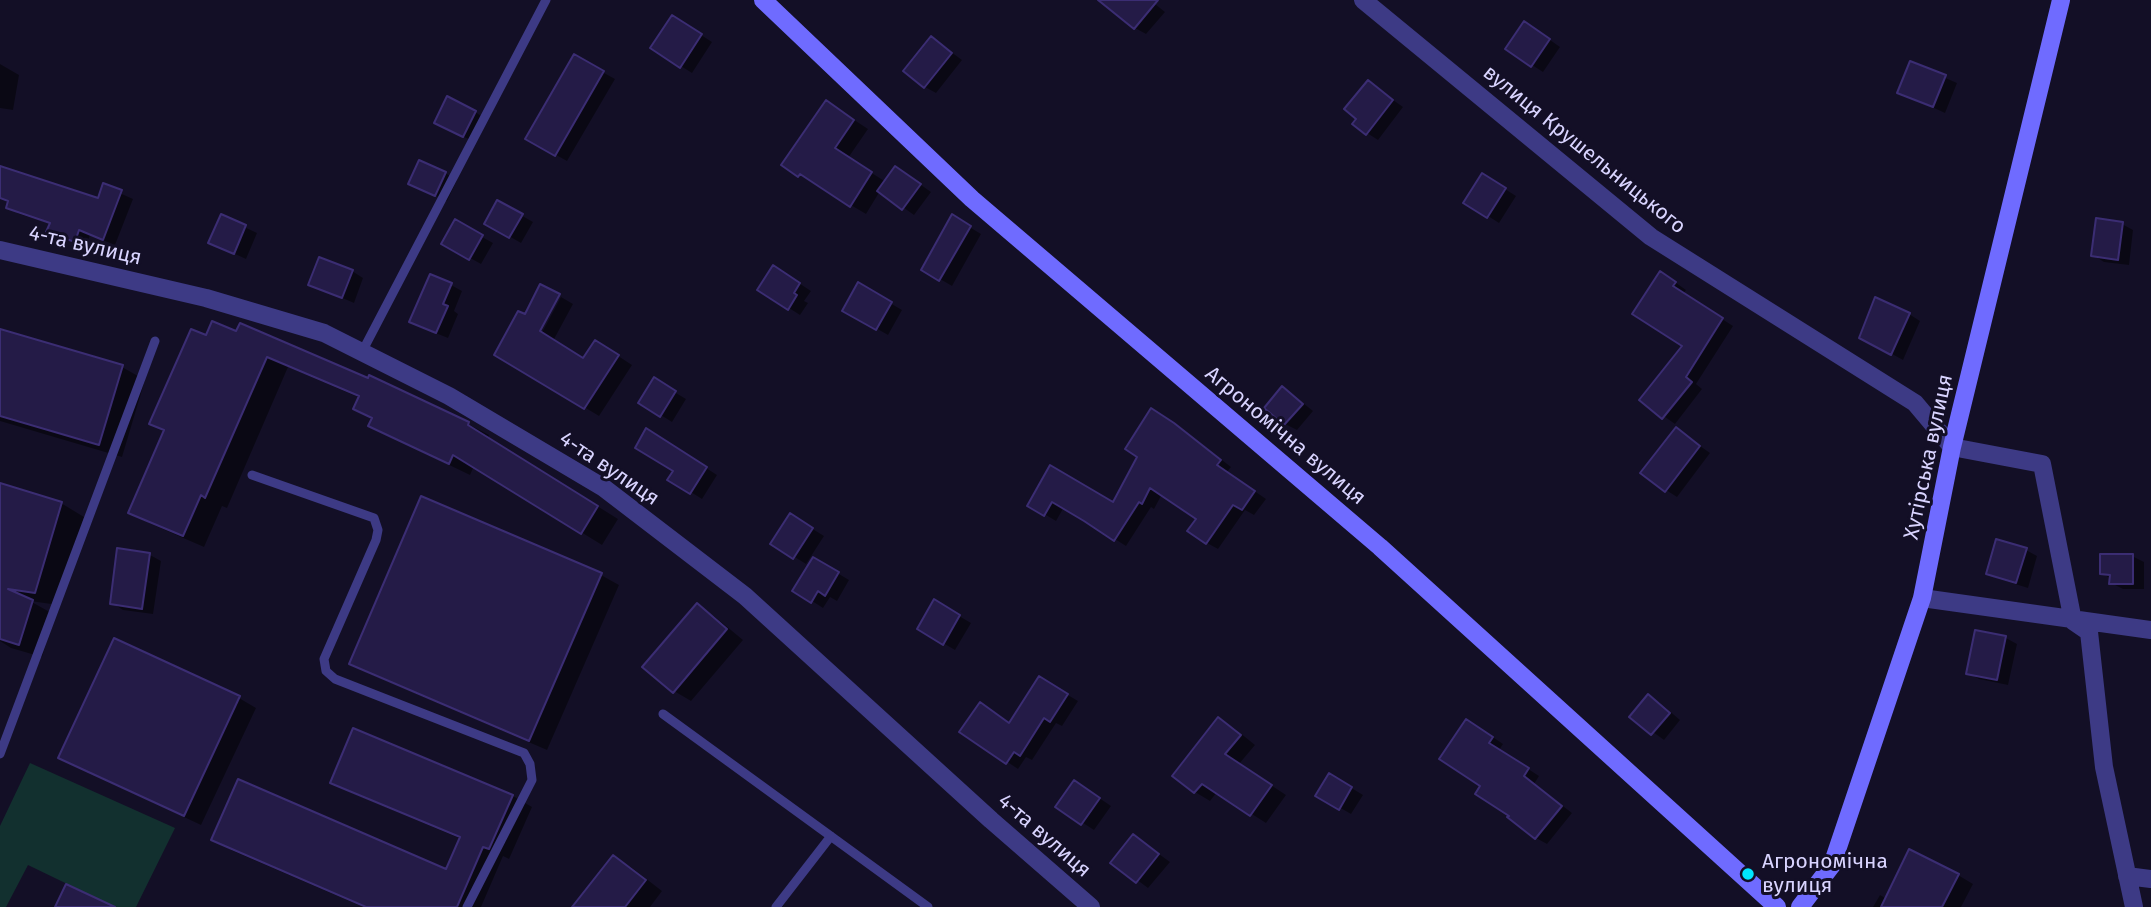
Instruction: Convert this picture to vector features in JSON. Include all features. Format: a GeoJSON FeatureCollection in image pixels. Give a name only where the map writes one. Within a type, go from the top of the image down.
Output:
{"type":"FeatureCollection","features":[{"type":"Feature","properties":{"kind":"street","name":"Агрономічна вулиця"},"geometry":{"type":"LineString","coordinates":[[763,0],[972,200],[1380,547],[1777,907]]}},
{"type":"Feature","properties":{"kind":"street","name":"вулиця Крушельницького"},"geometry":{"type":"LineString","coordinates":[[1363,0],[1651,237],[1915,403],[1952,447]]}},
{"type":"Feature","properties":{"kind":"street","name":"Хутірська вулиця"},"geometry":{"type":"LineString","coordinates":[[1800,907],[1832,865],[1922,598],[1952,447],[2061,0]]}},
{"type":"Feature","properties":{"kind":"street","name":"4-та вулиця"},"geometry":{"type":"LineString","coordinates":[[0,250],[206,298],[324,333],[449,396],[604,488],[746,596],[980,811],[1091,907]]}},
{"type":"Feature","properties":{"kind":"street"},"geometry":{"type":"LineString","coordinates":[[1952,447],[2042,464],[2073,621],[2090,632],[2104,767],[2134,907]]}},
{"type":"Feature","properties":{"kind":"street"},"geometry":{"type":"LineString","coordinates":[[1922,598],[2151,630]]}},
{"type":"Feature","properties":{"kind":"street"},"geometry":{"type":"LineString","coordinates":[[2127,876],[2151,879]]}},
{"type":"Feature","properties":{"kind":"lane"},"geometry":{"type":"LineString","coordinates":[[362,352],[546,0]]}},
{"type":"Feature","properties":{"kind":"lane"},"geometry":{"type":"LineString","coordinates":[[0,754],[155,341]]}},
{"type":"Feature","properties":{"kind":"lane"},"geometry":{"type":"LineString","coordinates":[[252,475],[374,517],[379,530],[324,659],[326,671],[335,679],[524,753],[530,764],[532,780],[467,907]]}},
{"type":"Feature","properties":{"kind":"lane"},"geometry":{"type":"LineString","coordinates":[[663,714],[928,907]]}},
{"type":"Feature","properties":{"kind":"lane"},"geometry":{"type":"LineString","coordinates":[[776,907],[831,836]]}},
{"type":"Feature","properties":{"kind":"green space"},"geometry":{"type":"Polygon","coordinates":[[[30,763],[175,828],[136,907],[115,907],[28,865],[6,907],[0,907],[0,826],[30,763]]]}},
{"type":"Feature","properties":{"kind":"building"},"geometry":{"type":"Polygon","coordinates":[[[1098,0],[1158,0],[1134,29],[1098,0]]]}},
{"type":"Feature","properties":{"kind":"building"},"geometry":{"type":"Polygon","coordinates":[[[672,15],[702,34],[680,68],[650,48],[672,15]]]}},
{"type":"Feature","properties":{"kind":"building"},"geometry":{"type":"Polygon","coordinates":[[[1524,21],[1550,39],[1531,67],[1505,49],[1524,21]]]}},
{"type":"Feature","properties":{"kind":"building"},"geometry":{"type":"Polygon","coordinates":[[[931,36],[952,53],[924,88],[903,71],[931,36]]]}},
{"type":"Feature","properties":{"kind":"building"},"geometry":{"type":"Polygon","coordinates":[[[574,54],[604,71],[555,156],[525,139],[574,54]]]}},
{"type":"Feature","properties":{"kind":"building"},"geometry":{"type":"Polygon","coordinates":[[[1910,61],[1946,75],[1933,107],[1897,93],[1910,61]]]}},
{"type":"Feature","properties":{"kind":"building"},"geometry":{"type":"Polygon","coordinates":[[[1368,80],[1393,100],[1366,135],[1352,124],[1356,119],[1344,109],[1368,80]]]}},
{"type":"Feature","properties":{"kind":"building"},"geometry":{"type":"Polygon","coordinates":[[[447,96],[476,111],[463,137],[434,123],[447,96]]]}},
{"type":"Feature","properties":{"kind":"building"},"geometry":{"type":"Polygon","coordinates":[[[826,100],[854,120],[835,148],[872,172],[850,207],[800,174],[798,177],[781,165],[826,100]]]}},
{"type":"Feature","properties":{"kind":"building"},"geometry":{"type":"Polygon","coordinates":[[[419,160],[446,172],[435,196],[408,184],[419,160]]]}},
{"type":"Feature","properties":{"kind":"building"},"geometry":{"type":"Polygon","coordinates":[[[0,166],[98,198],[103,183],[122,190],[103,240],[79,230],[75,242],[46,232],[50,223],[6,208],[8,201],[0,198],[0,166]]]}},
{"type":"Feature","properties":{"kind":"building"},"geometry":{"type":"Polygon","coordinates":[[[895,166],[921,184],[902,210],[877,191],[895,166]]]}},
{"type":"Feature","properties":{"kind":"building"},"geometry":{"type":"Polygon","coordinates":[[[1482,173],[1506,188],[1487,218],[1463,203],[1482,173]]]}},
{"type":"Feature","properties":{"kind":"building"},"geometry":{"type":"Polygon","coordinates":[[[497,200],[523,214],[509,238],[484,224],[497,200]]]}},
{"type":"Feature","properties":{"kind":"building"},"geometry":{"type":"Polygon","coordinates":[[[221,214],[246,225],[234,254],[208,243],[221,214]]]}},
{"type":"Feature","properties":{"kind":"building"},"geometry":{"type":"Polygon","coordinates":[[[952,214],[971,226],[939,281],[921,270],[952,214]]]}},
{"type":"Feature","properties":{"kind":"building"},"geometry":{"type":"Polygon","coordinates":[[[2096,218],[2123,222],[2118,260],[2091,256],[2096,218]]]}},
{"type":"Feature","properties":{"kind":"building"},"geometry":{"type":"Polygon","coordinates":[[[455,219],[483,235],[469,260],[441,244],[455,219]]]}},
{"type":"Feature","properties":{"kind":"building"},"geometry":{"type":"Polygon","coordinates":[[[319,257],[353,270],[342,298],[308,285],[319,257]]]}},
{"type":"Feature","properties":{"kind":"building"},"geometry":{"type":"Polygon","coordinates":[[[773,265],[800,283],[794,293],[797,295],[788,310],[757,290],[773,265]]]}},
{"type":"Feature","properties":{"kind":"building"},"geometry":{"type":"Polygon","coordinates":[[[1660,271],[1676,282],[1673,286],[1723,318],[1686,377],[1692,382],[1662,419],[1639,400],[1682,346],[1632,314],[1660,271]]]}},
{"type":"Feature","properties":{"kind":"building"},"geometry":{"type":"Polygon","coordinates":[[[430,274],[452,283],[443,304],[448,306],[436,333],[409,322],[430,274]]]}},
{"type":"Feature","properties":{"kind":"building"},"geometry":{"type":"Polygon","coordinates":[[[858,282],[892,302],[876,330],[842,311],[858,282]]]}},
{"type":"Feature","properties":{"kind":"building"},"geometry":{"type":"Polygon","coordinates":[[[540,284],[560,294],[540,331],[583,358],[595,340],[619,355],[584,409],[494,355],[518,311],[525,314],[540,284]]]}},
{"type":"Feature","properties":{"kind":"building"},"geometry":{"type":"Polygon","coordinates":[[[1875,297],[1910,313],[1891,355],[1859,338],[1875,297]]]}},
{"type":"Feature","properties":{"kind":"building"},"geometry":{"type":"Polygon","coordinates":[[[212,321],[236,331],[240,323],[368,378],[369,375],[469,422],[468,425],[598,506],[581,534],[453,455],[449,464],[368,426],[372,418],[353,409],[359,396],[267,357],[205,498],[201,495],[183,536],[128,513],[164,430],[149,424],[191,329],[206,335],[212,321]]]}},
{"type":"Feature","properties":{"kind":"building"},"geometry":{"type":"Polygon","coordinates":[[[0,329],[123,365],[99,445],[0,416],[0,329]]]}},
{"type":"Feature","properties":{"kind":"building"},"geometry":{"type":"Polygon","coordinates":[[[654,377],[676,391],[660,417],[638,403],[654,377]]]}},
{"type":"Feature","properties":{"kind":"building"},"geometry":{"type":"Polygon","coordinates":[[[1282,386],[1303,404],[1284,425],[1264,408],[1282,386]]]}},
{"type":"Feature","properties":{"kind":"building"},"geometry":{"type":"Polygon","coordinates":[[[1151,408],[1221,460],[1217,465],[1255,491],[1242,510],[1233,505],[1206,544],[1187,531],[1196,519],[1150,488],[1142,504],[1139,502],[1114,541],[1052,502],[1044,516],[1027,506],[1050,465],[1113,502],[1137,457],[1125,449],[1151,408]]]}},
{"type":"Feature","properties":{"kind":"building"},"geometry":{"type":"Polygon","coordinates":[[[1676,427],[1700,446],[1665,492],[1640,473],[1676,427]]]}},
{"type":"Feature","properties":{"kind":"building"},"geometry":{"type":"Polygon","coordinates":[[[646,428],[707,467],[690,494],[667,480],[673,471],[635,448],[646,428]]]}},
{"type":"Feature","properties":{"kind":"building"},"geometry":{"type":"Polygon","coordinates":[[[0,483],[62,502],[35,593],[8,589],[33,600],[19,645],[0,639],[0,483]]]}},
{"type":"Feature","properties":{"kind":"building"},"geometry":{"type":"Polygon","coordinates":[[[421,496],[602,573],[529,741],[349,664],[421,496]]]}},
{"type":"Feature","properties":{"kind":"building"},"geometry":{"type":"Polygon","coordinates":[[[790,513],[813,528],[793,559],[770,544],[790,513]]]}},
{"type":"Feature","properties":{"kind":"building"},"geometry":{"type":"Polygon","coordinates":[[[1996,539],[2027,548],[2016,583],[1986,574],[1996,539]]]}},
{"type":"Feature","properties":{"kind":"building"},"geometry":{"type":"Polygon","coordinates":[[[117,548],[150,553],[142,609],[110,604],[117,548]]]}},
{"type":"Feature","properties":{"kind":"building"},"geometry":{"type":"Polygon","coordinates":[[[2100,554],[2133,554],[2133,584],[2109,584],[2110,575],[2100,574],[2100,554]]]}},
{"type":"Feature","properties":{"kind":"building"},"geometry":{"type":"Polygon","coordinates":[[[813,557],[839,572],[825,596],[818,591],[811,603],[792,591],[813,557]]]}},
{"type":"Feature","properties":{"kind":"building"},"geometry":{"type":"Polygon","coordinates":[[[934,599],[960,615],[943,645],[917,629],[934,599]]]}},
{"type":"Feature","properties":{"kind":"building"},"geometry":{"type":"Polygon","coordinates":[[[697,603],[727,629],[673,693],[642,667],[697,603]]]}},
{"type":"Feature","properties":{"kind":"building"},"geometry":{"type":"Polygon","coordinates":[[[1975,630],[2006,636],[1997,680],[1966,674],[1975,630]]]}},
{"type":"Feature","properties":{"kind":"building"},"geometry":{"type":"Polygon","coordinates":[[[114,638],[240,696],[184,816],[58,758],[114,638]]]}},
{"type":"Feature","properties":{"kind":"building"},"geometry":{"type":"Polygon","coordinates":[[[1039,676],[1068,694],[1050,722],[1044,718],[1020,756],[1014,752],[1006,764],[959,732],[980,702],[1009,723],[1039,676]]]}},
{"type":"Feature","properties":{"kind":"building"},"geometry":{"type":"Polygon","coordinates":[[[1648,694],[1670,713],[1651,735],[1629,717],[1648,694]]]}},
{"type":"Feature","properties":{"kind":"building"},"geometry":{"type":"Polygon","coordinates":[[[1218,717],[1241,735],[1225,754],[1272,785],[1250,816],[1202,784],[1194,793],[1172,776],[1218,717]]]}},
{"type":"Feature","properties":{"kind":"building"},"geometry":{"type":"Polygon","coordinates":[[[1466,719],[1493,737],[1489,743],[1529,768],[1524,776],[1562,806],[1535,839],[1507,817],[1509,816],[1475,794],[1480,786],[1439,759],[1466,719]]]}},
{"type":"Feature","properties":{"kind":"building"},"geometry":{"type":"Polygon","coordinates":[[[353,728],[513,795],[489,849],[483,847],[457,907],[366,907],[211,840],[238,779],[446,869],[460,837],[330,783],[353,728]]]}},
{"type":"Feature","properties":{"kind":"building"},"geometry":{"type":"Polygon","coordinates":[[[1329,773],[1352,787],[1339,810],[1315,796],[1329,773]]]}},
{"type":"Feature","properties":{"kind":"building"},"geometry":{"type":"Polygon","coordinates":[[[1074,780],[1100,798],[1081,825],[1055,807],[1074,780]]]}},
{"type":"Feature","properties":{"kind":"building"},"geometry":{"type":"Polygon","coordinates":[[[1133,834],[1159,854],[1136,883],[1110,863],[1133,834]]]}},
{"type":"Feature","properties":{"kind":"building"},"geometry":{"type":"Polygon","coordinates":[[[1909,849],[1959,874],[1942,907],[1881,907],[1909,849]]]}},
{"type":"Feature","properties":{"kind":"building"},"geometry":{"type":"Polygon","coordinates":[[[613,855],[646,880],[625,907],[572,907],[613,855]]]}},
{"type":"Feature","properties":{"kind":"building"},"geometry":{"type":"Polygon","coordinates":[[[66,884],[115,907],[55,907],[66,884]]]}},
{"type":"Feature","properties":{"kind":"place","name":"Агрономічна вулиця"},"geometry":{"type":"Point","coordinates":[1748,874]}}]}
